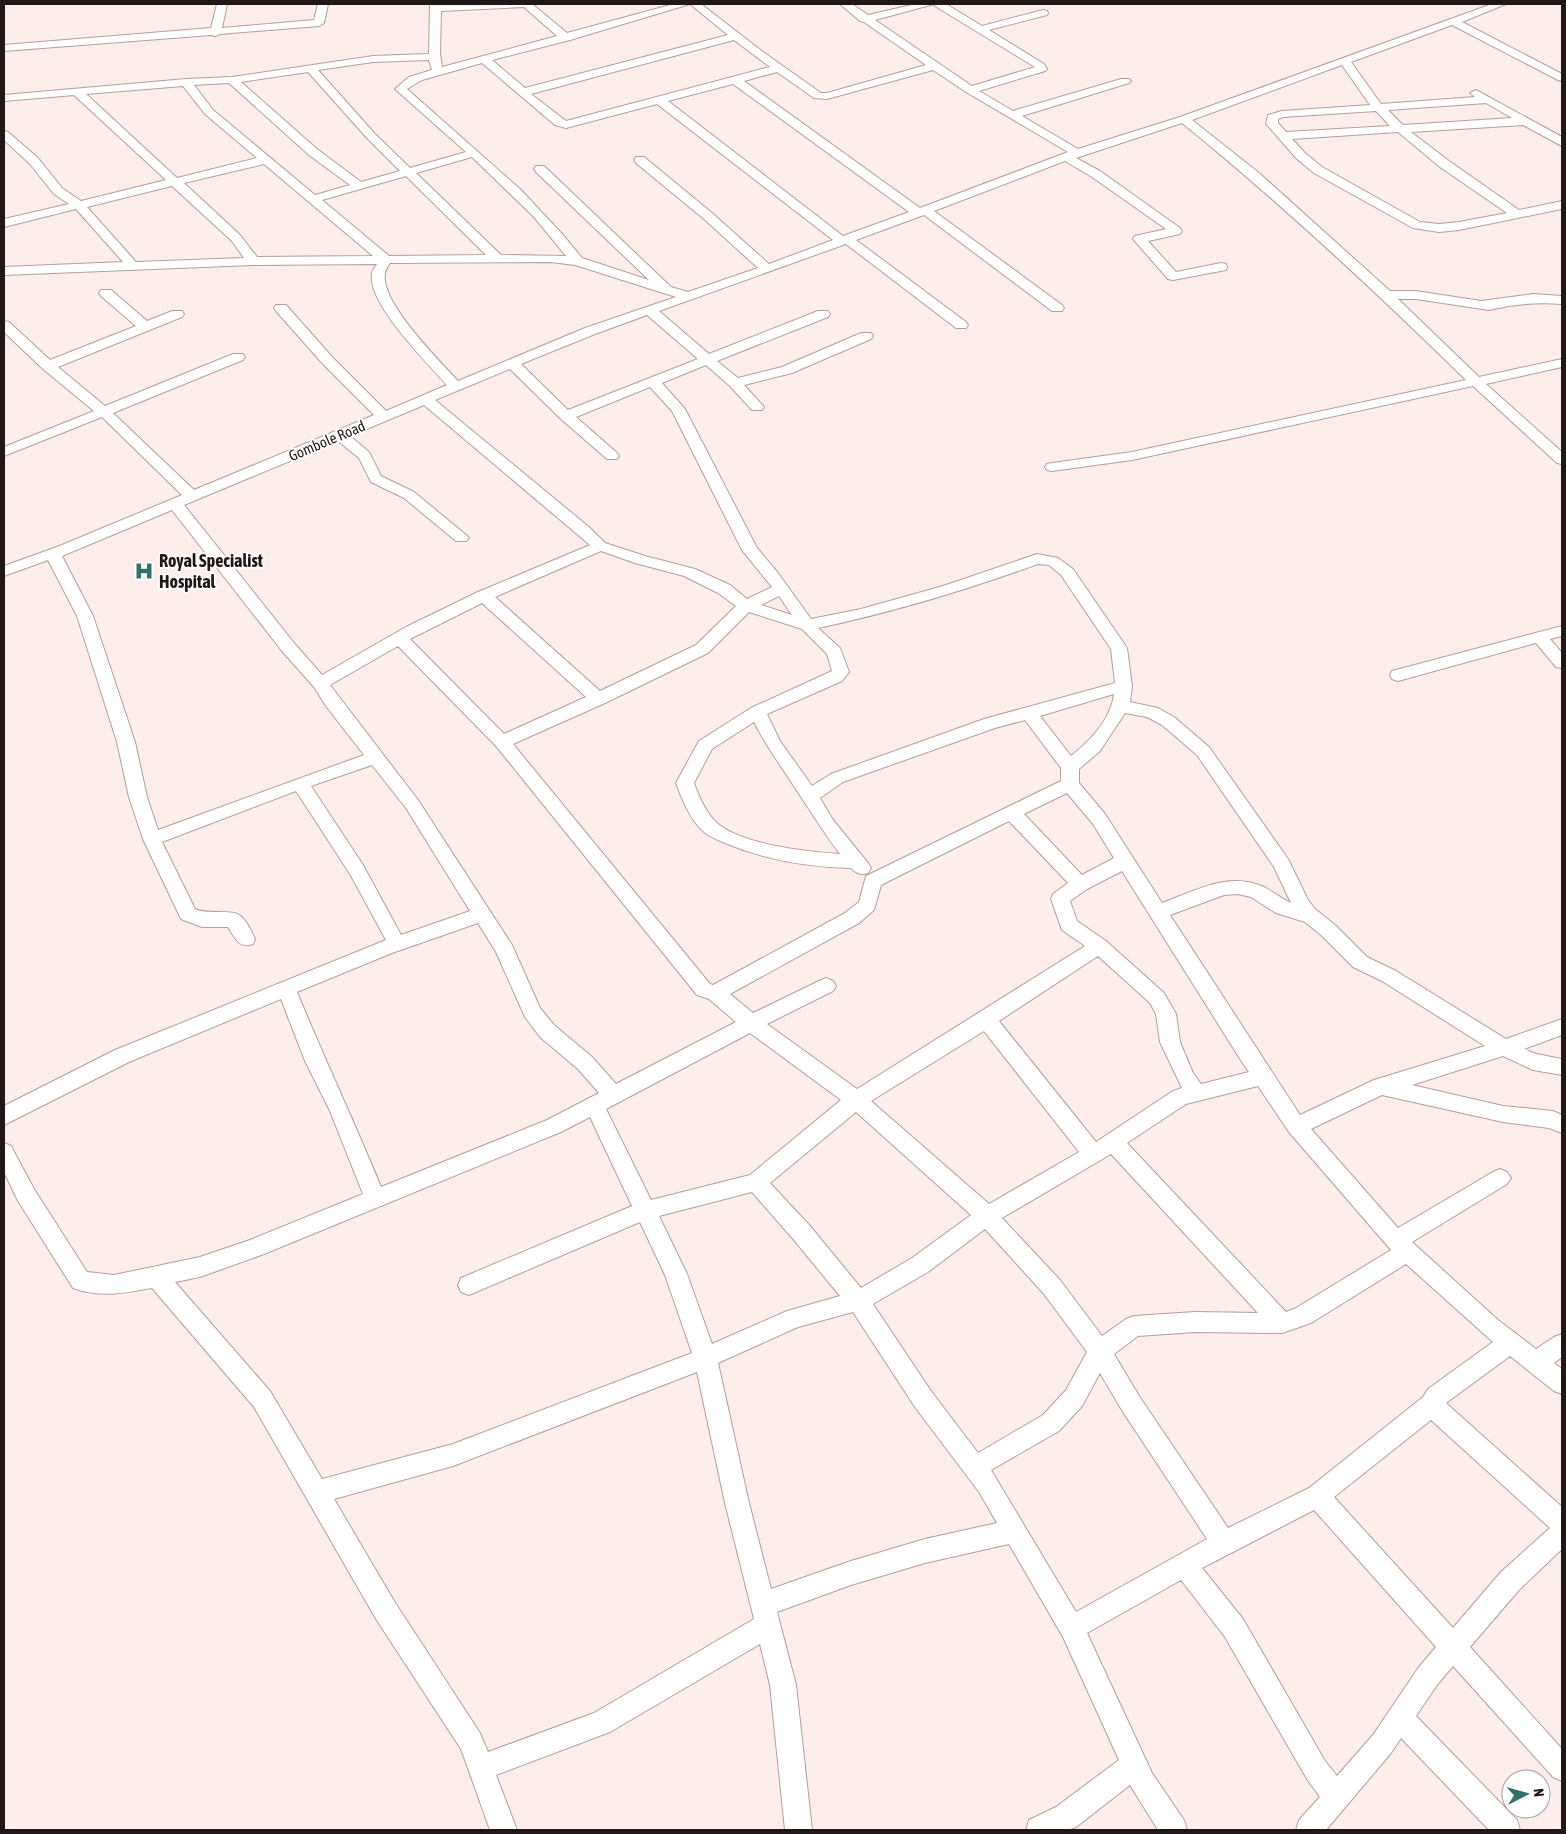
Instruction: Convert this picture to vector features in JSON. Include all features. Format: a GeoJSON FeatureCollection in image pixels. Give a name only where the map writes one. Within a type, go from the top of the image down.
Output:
{"type":"FeatureCollection","features":[{"type":"Feature","properties":{"kind":"street"},"geometry":{"type":"LineString","coordinates":[[214,32],[222,4]]}},
{"type":"Feature","properties":{"kind":"street"},"geometry":{"type":"LineString","coordinates":[[4,48],[319,23],[323,4]]}},
{"type":"Feature","properties":{"kind":"street"},"geometry":{"type":"LineString","coordinates":[[438,72],[433,57],[436,6],[527,4],[566,38]]}},
{"type":"Feature","properties":{"kind":"street"},"geometry":{"type":"LineString","coordinates":[[644,4],[656,13]]}},
{"type":"Feature","properties":{"kind":"street"},"geometry":{"type":"LineString","coordinates":[[577,262],[562,240],[531,208],[402,88],[404,84],[438,72],[685,4]]}},
{"type":"Feature","properties":{"kind":"street"},"geometry":{"type":"LineString","coordinates":[[696,4],[818,96],[827,96],[935,66]]}},
{"type":"Feature","properties":{"kind":"street"},"geometry":{"type":"LineString","coordinates":[[845,4],[864,19],[970,90],[1073,156],[1176,231],[1139,239],[1173,276],[1221,267]]}},
{"type":"Feature","properties":{"kind":"street"},"geometry":{"type":"LineString","coordinates":[[864,19],[929,4]]}},
{"type":"Feature","properties":{"kind":"street"},"geometry":{"type":"LineString","coordinates":[[939,4],[1040,66],[1041,69],[970,90]]}},
{"type":"Feature","properties":{"kind":"street"},"geometry":{"type":"LineString","coordinates":[[650,310],[767,270],[1073,156],[1184,119],[1501,4]]}},
{"type":"Feature","properties":{"kind":"street"},"geometry":{"type":"LineString","coordinates":[[981,29],[1043,13]]}},
{"type":"Feature","properties":{"kind":"street"},"geometry":{"type":"LineString","coordinates":[[1452,21],[1562,78]]}},
{"type":"Feature","properties":{"kind":"street"},"geometry":{"type":"LineString","coordinates":[[524,92],[736,36]]}},
{"type":"Feature","properties":{"kind":"street"},"geometry":{"type":"LineString","coordinates":[[4,98],[186,82],[232,80],[373,59],[433,57]]}},
{"type":"Feature","properties":{"kind":"street"},"geometry":{"type":"LineString","coordinates":[[485,60],[558,123],[566,125],[780,68]]}},
{"type":"Feature","properties":{"kind":"street"},"geometry":{"type":"LineString","coordinates":[[1345,61],[1378,107],[1402,129],[1461,175],[1516,214]]}},
{"type":"Feature","properties":{"kind":"street"},"geometry":{"type":"LineString","coordinates":[[1534,65],[1562,62]]}},
{"type":"Feature","properties":{"kind":"street"},"geometry":{"type":"LineString","coordinates":[[310,69],[370,136],[497,258]]}},
{"type":"Feature","properties":{"kind":"street"},"geometry":{"type":"LineString","coordinates":[[232,80],[313,152],[359,186]]}},
{"type":"Feature","properties":{"kind":"street"},"geometry":{"type":"LineString","coordinates":[[735,80],[1057,308]]}},
{"type":"Feature","properties":{"kind":"street"},"geometry":{"type":"LineString","coordinates":[[1011,115],[1125,81]]}},
{"type":"Feature","properties":{"kind":"street"},"geometry":{"type":"LineString","coordinates":[[186,82],[209,112],[386,260]]}},
{"type":"Feature","properties":{"kind":"street"},"geometry":{"type":"LineString","coordinates":[[77,92],[236,238],[253,261]]}},
{"type":"Feature","properties":{"kind":"street"},"geometry":{"type":"LineString","coordinates":[[1475,92],[1562,142]]}},
{"type":"Feature","properties":{"kind":"street"},"geometry":{"type":"LineString","coordinates":[[1486,100],[1282,114],[1272,117],[1272,124],[1301,156],[1318,170],[1417,225],[1439,228],[1489,221],[1562,204]]}},
{"type":"Feature","properties":{"kind":"street"},"geometry":{"type":"LineString","coordinates":[[660,101],[961,325]]}},
{"type":"Feature","properties":{"kind":"street"},"geometry":{"type":"LineString","coordinates":[[1184,119],[1255,176],[1386,295],[1477,383],[1562,460]]}},
{"type":"Feature","properties":{"kind":"street"},"geometry":{"type":"LineString","coordinates":[[1284,136],[1525,121]]}},
{"type":"Feature","properties":{"kind":"street"},"geometry":{"type":"LineString","coordinates":[[4,134],[34,161],[58,191],[79,205],[133,266]]}},
{"type":"Feature","properties":{"kind":"street"},"geometry":{"type":"LineString","coordinates":[[314,200],[474,153]]}},
{"type":"Feature","properties":{"kind":"street"},"geometry":{"type":"LineString","coordinates":[[4,223],[266,160]]}},
{"type":"Feature","properties":{"kind":"street"},"geometry":{"type":"LineString","coordinates":[[640,160],[708,216],[767,270]]}},
{"type":"Feature","properties":{"kind":"street"},"geometry":{"type":"LineString","coordinates":[[540,169],[670,292]]}},
{"type":"Feature","properties":{"kind":"street"},"geometry":{"type":"LineString","coordinates":[[6,268],[133,266],[253,261],[551,258],[577,262],[690,297]]}},
{"type":"Feature","properties":{"kind":"street"},"geometry":{"type":"LineString","coordinates":[[386,260],[378,273],[378,283],[382,298],[429,358],[456,386]]}},
{"type":"Feature","properties":{"kind":"street"},"geometry":{"type":"LineString","coordinates":[[1386,295],[1416,295],[1485,305],[1562,285]]}},
{"type":"Feature","properties":{"kind":"street"},"geometry":{"type":"LineString","coordinates":[[106,293],[146,327]]}},
{"type":"Feature","properties":{"kind":"street"},"geometry":{"type":"LineString","coordinates":[[1386,295],[1418,310]]}},
{"type":"Feature","properties":{"kind":"street"},"geometry":{"type":"LineString","coordinates":[[1508,300],[1533,298],[1562,300]]}},
{"type":"Feature","properties":{"kind":"street"},"geometry":{"type":"LineString","coordinates":[[281,308],[328,361],[384,417]]}},
{"type":"Feature","properties":{"kind":"street"},"geometry":{"type":"LineString","coordinates":[[650,310],[735,383],[757,407]]}},
{"type":"Feature","properties":{"kind":"street","name":"Gombole Road"},"geometry":{"type":"LineString","coordinates":[[4,571],[49,555],[590,331],[650,310]]}},
{"type":"Feature","properties":{"kind":"street"},"geometry":{"type":"LineString","coordinates":[[48,366],[177,314]]}},
{"type":"Feature","properties":{"kind":"street"},"geometry":{"type":"LineString","coordinates":[[566,416],[824,314]]}},
{"type":"Feature","properties":{"kind":"street"},"geometry":{"type":"LineString","coordinates":[[4,325],[48,366],[103,411],[192,496]]}},
{"type":"Feature","properties":{"kind":"street"},"geometry":{"type":"LineString","coordinates":[[735,383],[787,370],[866,336]]}},
{"type":"Feature","properties":{"kind":"street"},"geometry":{"type":"LineString","coordinates":[[4,452],[238,357]]}},
{"type":"Feature","properties":{"kind":"street"},"geometry":{"type":"LineString","coordinates":[[1052,467],[1132,456],[1477,383],[1562,363]]}},
{"type":"Feature","properties":{"kind":"street"},"geometry":{"type":"LineString","coordinates":[[513,364],[566,416],[612,456]]}},
{"type":"Feature","properties":{"kind":"street"},"geometry":{"type":"LineString","coordinates":[[653,382],[678,408],[750,550],[807,625],[834,652],[841,672],[836,677],[757,712],[705,745],[685,783],[689,798],[712,829],[739,842],[795,857],[829,861],[857,861]]}},
{"type":"Feature","properties":{"kind":"street"},"geometry":{"type":"LineString","coordinates":[[426,399],[600,546],[697,576],[724,589],[746,606],[807,625],[861,614],[949,590],[1037,559],[1053,560],[1067,572],[1085,602],[1119,648],[1124,686],[1122,706],[1094,747],[1070,776],[1012,814],[873,881]]}},
{"type":"Feature","properties":{"kind":"street"},"geometry":{"type":"LineString","coordinates":[[340,435],[360,451],[369,463],[372,475],[376,479],[409,495],[461,538]]}},
{"type":"Feature","properties":{"kind":"street"},"geometry":{"type":"LineString","coordinates":[[174,503],[288,647],[320,683],[332,702],[412,804],[505,950],[532,1012],[547,1032],[585,1063],[604,1100],[620,1156],[644,1211],[676,1274],[705,1358],[737,1503],[783,1685],[799,1830]]}},
{"type":"Feature","properties":{"kind":"street"},"geometry":{"type":"LineString","coordinates":[[320,683],[399,638],[484,596],[600,546]]}},
{"type":"Feature","properties":{"kind":"street"},"geometry":{"type":"LineString","coordinates":[[4,583],[23,573],[49,555],[85,616],[126,742],[138,797],[152,839],[188,914],[202,920],[233,920],[246,939]]}},
{"type":"Feature","properties":{"kind":"street"},"geometry":{"type":"LineString","coordinates":[[502,742],[676,663],[702,648],[746,606],[781,589]]}},
{"type":"Feature","properties":{"kind":"street"},"geometry":{"type":"LineString","coordinates":[[484,596],[599,699]]}},
{"type":"Feature","properties":{"kind":"street"},"geometry":{"type":"LineString","coordinates":[[1398,675],[1562,631]]}},
{"type":"Feature","properties":{"kind":"street"},"geometry":{"type":"LineString","coordinates":[[1539,637],[1562,663]]}},
{"type":"Feature","properties":{"kind":"street"},"geometry":{"type":"LineString","coordinates":[[399,638],[502,742],[704,990],[715,993],[751,1023],[856,1100],[987,1216],[1052,1287],[1100,1351],[1131,1404],[1224,1543]]}},
{"type":"Feature","properties":{"kind":"street"},"geometry":{"type":"LineString","coordinates":[[810,796],[837,778],[990,723],[1124,686]]}},
{"type":"Feature","properties":{"kind":"street"},"geometry":{"type":"LineString","coordinates":[[1122,706],[1152,712],[1168,721],[1203,751],[1282,864],[1300,903],[1312,917],[1360,962],[1389,976],[1504,1048],[1533,1062],[1562,1067]]}},
{"type":"Feature","properties":{"kind":"street"},"geometry":{"type":"LineString","coordinates":[[757,712],[772,743],[810,796],[827,825],[873,881]]}},
{"type":"Feature","properties":{"kind":"street"},"geometry":{"type":"LineString","coordinates":[[1029,713],[1296,1126],[1402,1246],[1490,1327],[1562,1384]]}},
{"type":"Feature","properties":{"kind":"street"},"geometry":{"type":"LineString","coordinates":[[152,839],[375,757]]}},
{"type":"Feature","properties":{"kind":"street"},"geometry":{"type":"LineString","coordinates":[[300,783],[357,870],[398,944]]}},
{"type":"Feature","properties":{"kind":"street"},"geometry":{"type":"LineString","coordinates":[[1012,814],[1080,884]]}},
{"type":"Feature","properties":{"kind":"street"},"geometry":{"type":"LineString","coordinates":[[1125,861],[1080,884],[1060,899],[1069,924],[1099,946],[1157,998],[1166,1014],[1170,1042],[1185,1077],[1196,1093]]}},
{"type":"Feature","properties":{"kind":"street"},"geometry":{"type":"LineString","coordinates":[[715,993],[852,918],[867,905],[873,881]]}},
{"type":"Feature","properties":{"kind":"street"},"geometry":{"type":"LineString","coordinates":[[1159,912],[1222,888],[1238,887],[1257,892],[1283,908],[1312,917]]}},
{"type":"Feature","properties":{"kind":"street"},"geometry":{"type":"LineString","coordinates":[[4,1116],[122,1056],[286,988],[398,944],[482,914]]}},
{"type":"Feature","properties":{"kind":"street"},"geometry":{"type":"LineString","coordinates":[[470,1285],[644,1211],[756,1182],[856,1100],[1099,946]]}},
{"type":"Feature","properties":{"kind":"street"},"geometry":{"type":"LineString","coordinates":[[4,1152],[26,1195],[81,1281],[114,1285],[157,1277],[200,1267],[237,1254],[554,1126],[826,986]]}},
{"type":"Feature","properties":{"kind":"street"},"geometry":{"type":"LineString","coordinates":[[286,988],[315,1061],[340,1111],[375,1198]]}},
{"type":"Feature","properties":{"kind":"street"},"geometry":{"type":"LineString","coordinates":[[986,1019],[1092,1154]]}},
{"type":"Feature","properties":{"kind":"street"},"geometry":{"type":"LineString","coordinates":[[1296,1126],[1381,1086],[1504,1048],[1562,1027]]}},
{"type":"Feature","properties":{"kind":"street"},"geometry":{"type":"LineString","coordinates":[[316,1492],[453,1455],[705,1358],[795,1318],[858,1300],[920,1265],[987,1216],[1113,1142],[1180,1097],[1263,1077]]}},
{"type":"Feature","properties":{"kind":"street"},"geometry":{"type":"LineString","coordinates":[[1381,1086],[1503,1114],[1553,1120],[1562,1125]]}},
{"type":"Feature","properties":{"kind":"street"},"geometry":{"type":"LineString","coordinates":[[1113,1142],[1282,1323]]}},
{"type":"Feature","properties":{"kind":"street"},"geometry":{"type":"LineString","coordinates":[[975,1467],[1051,1423],[1074,1398],[1100,1351],[1134,1326],[1195,1322],[1282,1323],[1303,1316],[1500,1178]]}},
{"type":"Feature","properties":{"kind":"street"},"geometry":{"type":"LineString","coordinates":[[756,1182],[858,1300],[923,1399],[987,1484],[1072,1628],[1136,1764],[1142,1782],[1174,1830]]}},
{"type":"Feature","properties":{"kind":"street"},"geometry":{"type":"LineString","coordinates":[[157,1277],[262,1399],[385,1610],[471,1742],[502,1830]]}},
{"type":"Feature","properties":{"kind":"street"},"geometry":{"type":"LineString","coordinates":[[1072,1628],[1184,1564],[1317,1496],[1431,1405],[1436,1397],[1510,1343]]}},
{"type":"Feature","properties":{"kind":"street"},"geometry":{"type":"LineString","coordinates":[[1536,1363],[1562,1344]]}},
{"type":"Feature","properties":{"kind":"street"},"geometry":{"type":"LineString","coordinates":[[1431,1405],[1562,1523]]}},
{"type":"Feature","properties":{"kind":"street"},"geometry":{"type":"LineString","coordinates":[[1317,1496],[1562,1768]]}},
{"type":"Feature","properties":{"kind":"street"},"geometry":{"type":"LineString","coordinates":[[481,1768],[601,1723],[766,1615],[851,1573],[925,1551],[1014,1531]]}},
{"type":"Feature","properties":{"kind":"street"},"geometry":{"type":"LineString","coordinates":[[1309,1830],[1382,1744],[1428,1676],[1510,1581],[1562,1533]]}},
{"type":"Feature","properties":{"kind":"street"},"geometry":{"type":"LineString","coordinates":[[1184,1564],[1234,1628],[1316,1770],[1337,1797]]}},
{"type":"Feature","properties":{"kind":"street"},"geometry":{"type":"LineString","coordinates":[[1400,1718],[1508,1830]]}},
{"type":"Feature","properties":{"kind":"street"},"geometry":{"type":"LineString","coordinates":[[1039,1830],[1066,1817],[1136,1764]]}},
{"type":"Feature","properties":{"kind":"place","name":"Royal Specialist Hospital"},"geometry":{"type":"Point","coordinates":[144,571]}}]}
